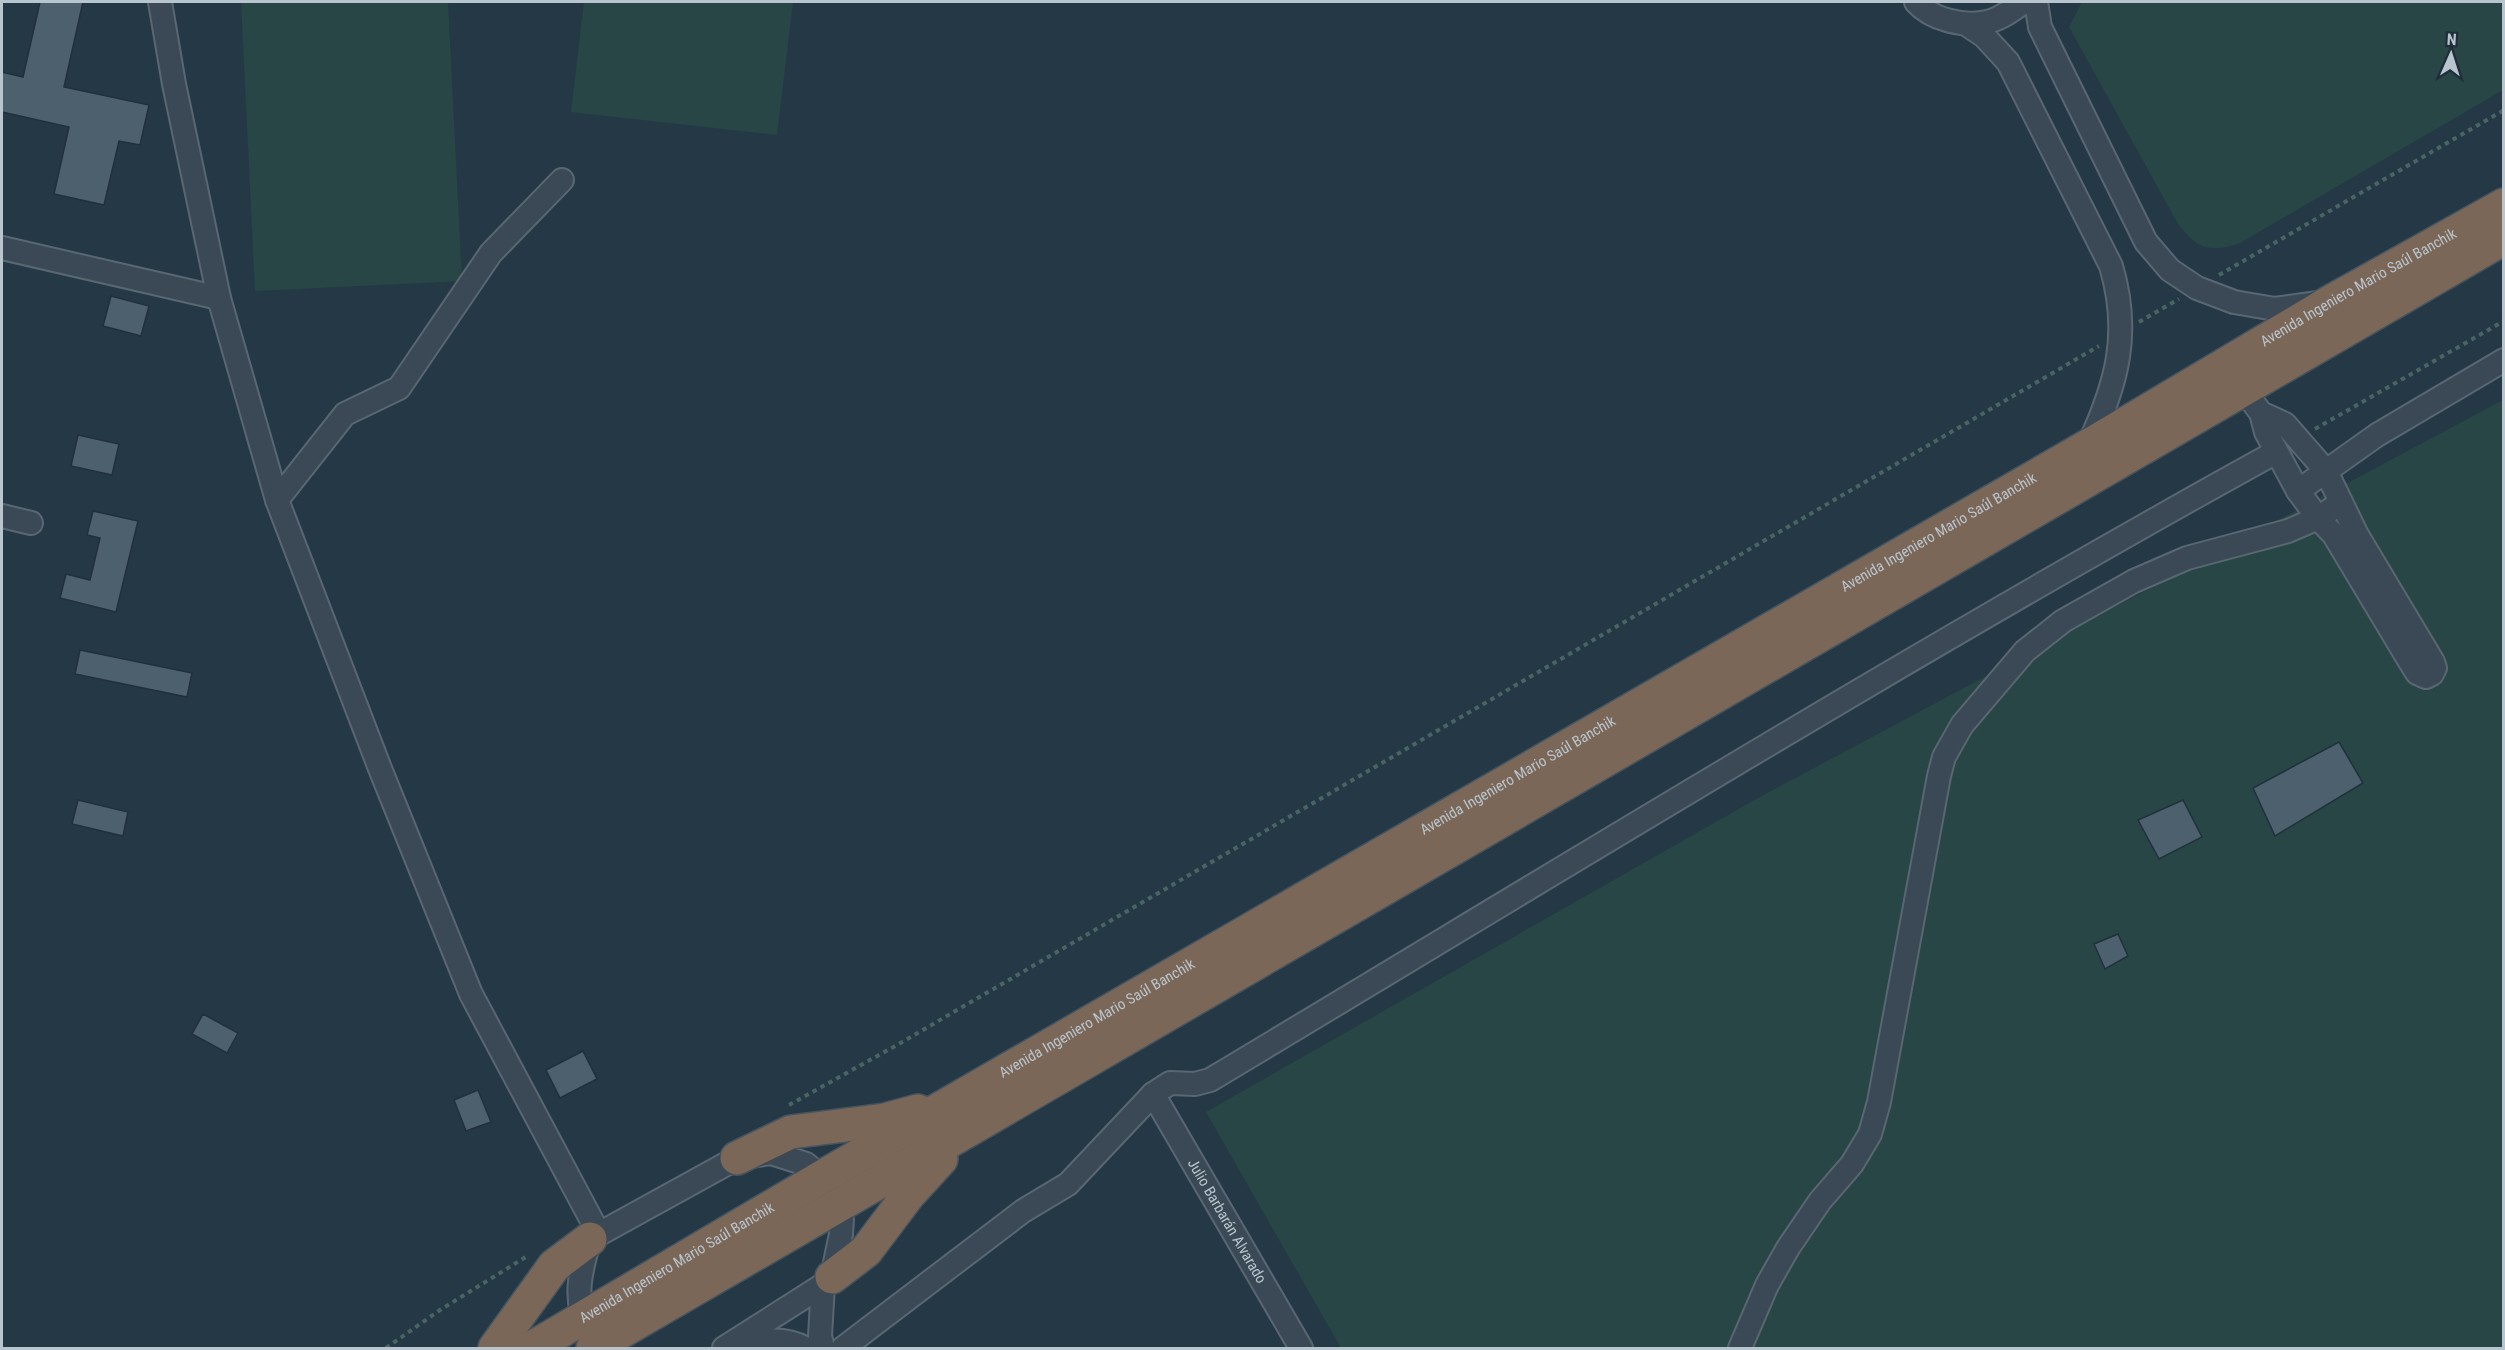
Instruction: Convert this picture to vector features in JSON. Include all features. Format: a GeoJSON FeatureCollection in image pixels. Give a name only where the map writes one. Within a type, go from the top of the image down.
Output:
{"type":"FeatureCollection","features":[{"type":"Feature","properties":{"kind":"highway","name":"Avenida Ingeniero Mario Saúl Banchik"},"geometry":{"type":"LineString","coordinates":[[595,1340],[822,1177],[963,1098],[2088,446],[2332,301],[2504,205]]}},
{"type":"Feature","properties":{"kind":"highway","name":"Avenida Ingeniero Mario Saúl Banchik"},"geometry":{"type":"LineString","coordinates":[[532,1348],[595,1340],[839,1206],[2252,400],[2504,238]]}},
{"type":"Feature","properties":{"kind":"highway"},"geometry":{"type":"LineString","coordinates":[[737,1158],[791,1132],[885,1120],[963,1098]]}},
{"type":"Feature","properties":{"kind":"highway"},"geometry":{"type":"LineString","coordinates":[[827,1281],[866,1251],[909,1194],[968,1132]]}},
{"type":"Feature","properties":{"kind":"highway"},"geometry":{"type":"LineString","coordinates":[[495,1348],[554,1266],[594,1236]]}},
{"type":"Feature","properties":{"kind":"street"},"geometry":{"type":"LineString","coordinates":[[160,2],[174,84],[219,298],[277,500],[379,766],[471,994],[594,1236],[579,1285],[595,1340]]}},
{"type":"Feature","properties":{"kind":"street"},"geometry":{"type":"LineString","coordinates":[[1917,2],[1941,18],[1966,24],[1987,22],[2007,14],[2024,2]]}},
{"type":"Feature","properties":{"kind":"street"},"geometry":{"type":"LineString","coordinates":[[2036,2],[2040,27],[2146,242],[2170,270],[2197,288],[2234,302],[2275,309],[2332,301]]}},
{"type":"Feature","properties":{"kind":"street"},"geometry":{"type":"LineString","coordinates":[[1966,24],[1984,36],[2008,62],[2111,266],[2119,294],[2121,333],[2113,383],[2105,410],[2088,446]]}},
{"type":"Feature","properties":{"kind":"street"},"geometry":{"type":"LineString","coordinates":[[277,500],[345,414],[399,388],[491,253],[562,180]]}},
{"type":"Feature","properties":{"kind":"street"},"geometry":{"type":"LineString","coordinates":[[2,248],[219,298]]}},
{"type":"Feature","properties":{"kind":"street"},"geometry":{"type":"LineString","coordinates":[[2298,491],[2377,435],[2504,360]]}},
{"type":"Feature","properties":{"kind":"street"},"geometry":{"type":"LineString","coordinates":[[2252,400],[2284,424],[2326,471],[2341,503],[2433,662],[2435,668],[2432,674],[2426,677],[2417,673],[2334,535],[2298,491],[2276,452],[2252,400]]}},
{"type":"Feature","properties":{"kind":"street"},"geometry":{"type":"LineString","coordinates":[[843,1348],[1023,1211],[1068,1184],[1154,1094],[1170,1083],[1195,1084],[1210,1080],[1846,697],[2276,452]]}},
{"type":"Feature","properties":{"kind":"street"},"geometry":{"type":"LineString","coordinates":[[1740,1348],[1767,1285],[1788,1248],[1820,1201],[1852,1164],[1870,1134],[1879,1102],[1939,776],[1944,757],[1957,732],[2025,651],[2063,621],[2134,581],[2187,558],[2288,531],[2318,518],[2341,503]]}},
{"type":"Feature","properties":{"kind":"street"},"geometry":{"type":"LineString","coordinates":[[2,516],[31,523]]}},
{"type":"Feature","properties":{"kind":"street","name":"Julio Barbarán Alvarado"},"geometry":{"type":"LineString","coordinates":[[1154,1094],[1301,1348]]}},
{"type":"Feature","properties":{"kind":"street"},"geometry":{"type":"LineString","coordinates":[[594,1236],[737,1158],[771,1153],[806,1164],[822,1177],[839,1206],[842,1220],[841,1234],[827,1281],[820,1336],[823,1348]]}},
{"type":"Feature","properties":{"kind":"street"},"geometry":{"type":"LineString","coordinates":[[726,1348],[827,1281]]}},
{"type":"Feature","properties":{"kind":"street"},"geometry":{"type":"LineString","coordinates":[[726,1348],[766,1340],[786,1341],[805,1348]]}},
{"type":"Feature","properties":{"kind":"path"},"geometry":{"type":"LineString","coordinates":[[783,1109],[897,1045],[2504,110]]}},
{"type":"Feature","properties":{"kind":"path"},"geometry":{"type":"LineString","coordinates":[[2298,439],[2504,321]]}},
{"type":"Feature","properties":{"kind":"path"},"geometry":{"type":"LineString","coordinates":[[386,1348],[440,1310],[533,1252]]}},
{"type":"Feature","properties":{"kind":"green space"},"geometry":{"type":"Polygon","coordinates":[[[241,2],[448,2],[462,281],[255,291],[241,2]]]}},
{"type":"Feature","properties":{"kind":"green space"},"geometry":{"type":"Polygon","coordinates":[[[584,2],[793,2],[777,135],[571,112],[584,2]]]}},
{"type":"Feature","properties":{"kind":"green space"},"geometry":{"type":"Polygon","coordinates":[[[2082,2],[2503,2],[2503,90],[2240,243],[2211,248],[2190,238],[2177,222],[2069,27],[2082,2]]]}},
{"type":"Feature","properties":{"kind":"green space"},"geometry":{"type":"Polygon","coordinates":[[[2503,400],[2503,1348],[1341,1348],[1206,1112],[1758,798],[2503,400]]]}},
{"type":"Feature","properties":{"kind":"building"},"geometry":{"type":"Polygon","coordinates":[[[40,2],[83,2],[64,87],[149,105],[140,145],[119,141],[104,205],[54,194],[69,127],[2,112],[2,72],[23,77],[40,2]]]}},
{"type":"Feature","properties":{"kind":"building"},"geometry":{"type":"Polygon","coordinates":[[[111,296],[149,306],[141,336],[103,326],[111,296]]]}},
{"type":"Feature","properties":{"kind":"building"},"geometry":{"type":"Polygon","coordinates":[[[78,435],[119,444],[112,475],[71,466],[78,435]]]}},
{"type":"Feature","properties":{"kind":"building"},"geometry":{"type":"Polygon","coordinates":[[[93,511],[138,521],[116,612],[60,598],[66,574],[90,580],[100,538],[87,535],[93,511]]]}},
{"type":"Feature","properties":{"kind":"building"},"geometry":{"type":"Polygon","coordinates":[[[80,650],[192,673],[187,697],[75,674],[80,650]]]}},
{"type":"Feature","properties":{"kind":"building"},"geometry":{"type":"Polygon","coordinates":[[[2339,742],[2363,783],[2275,836],[2253,788],[2339,742]]]}},
{"type":"Feature","properties":{"kind":"building"},"geometry":{"type":"Polygon","coordinates":[[[78,800],[128,812],[123,836],[72,824],[78,800]]]}},
{"type":"Feature","properties":{"kind":"building"},"geometry":{"type":"Polygon","coordinates":[[[2183,800],[2202,837],[2159,859],[2138,820],[2183,800]]]}},
{"type":"Feature","properties":{"kind":"building"},"geometry":{"type":"Polygon","coordinates":[[[2118,934],[2128,956],[2105,969],[2094,944],[2118,934]]]}},
{"type":"Feature","properties":{"kind":"building"},"geometry":{"type":"Polygon","coordinates":[[[203,1014],[238,1033],[227,1053],[192,1034],[203,1014]]]}},
{"type":"Feature","properties":{"kind":"building"},"geometry":{"type":"Polygon","coordinates":[[[583,1051],[597,1079],[560,1098],[546,1070],[583,1051]]]}},
{"type":"Feature","properties":{"kind":"building"},"geometry":{"type":"Polygon","coordinates":[[[478,1090],[491,1122],[466,1131],[454,1100],[478,1090]]]}}]}
